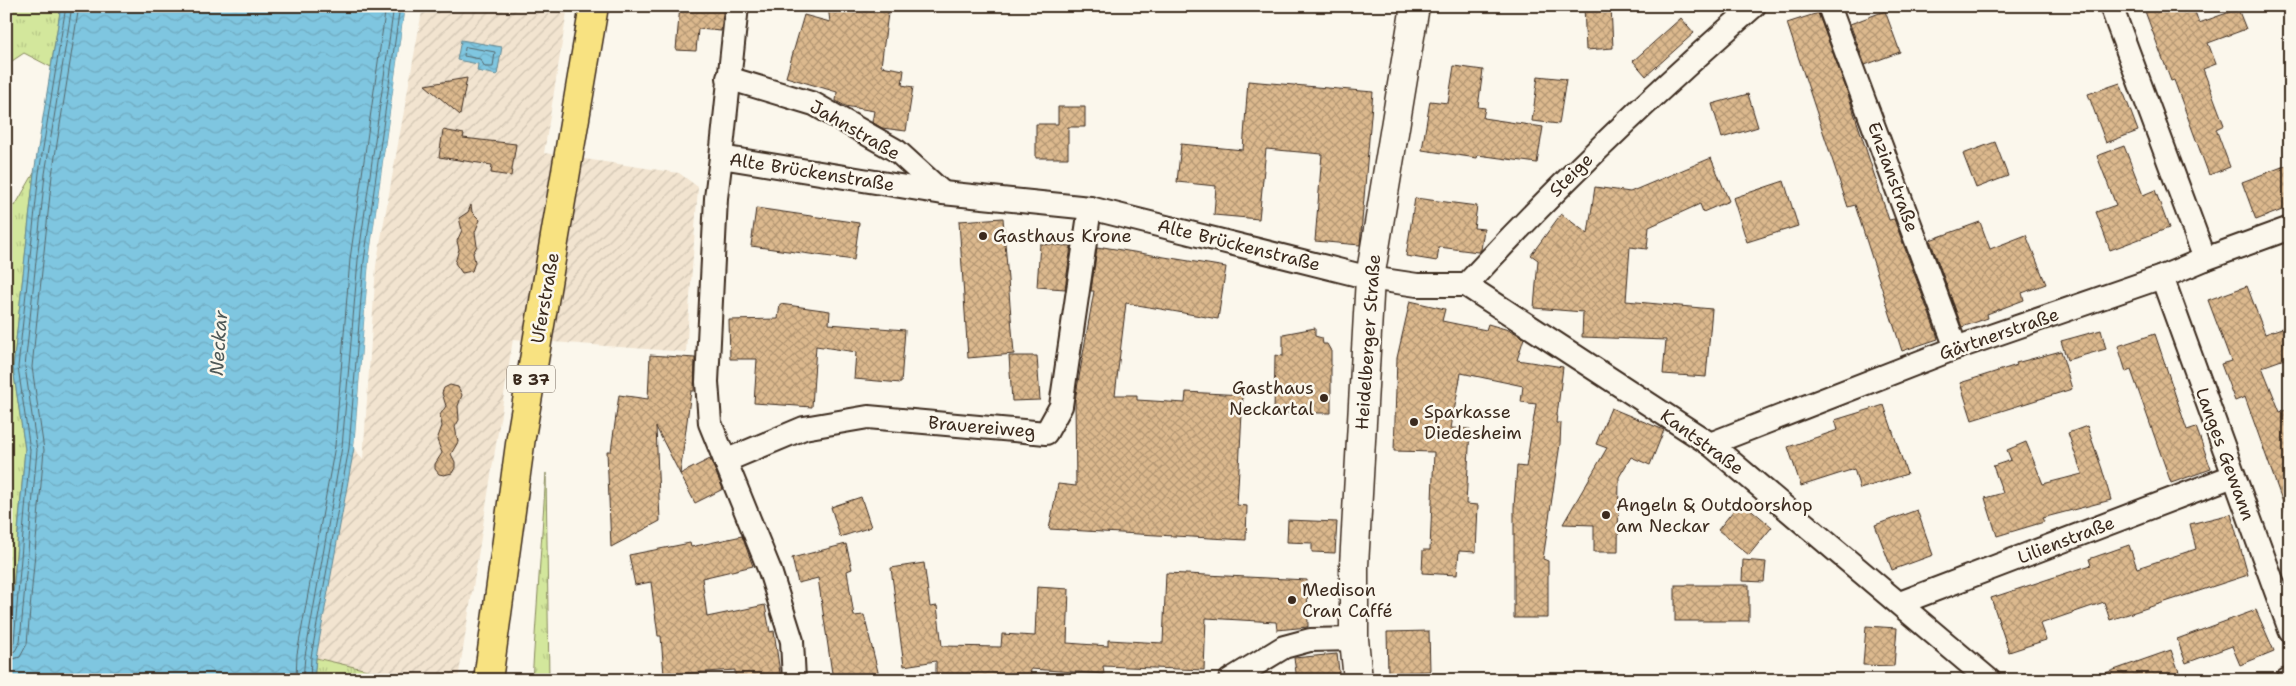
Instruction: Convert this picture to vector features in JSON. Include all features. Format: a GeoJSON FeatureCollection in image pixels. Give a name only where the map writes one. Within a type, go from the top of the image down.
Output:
{"type":"FeatureCollection","features":[{"type":"Feature","properties":{"kind":"main road","name":"Uferstraße"},"geometry":{"type":"LineString","coordinates":[[488,680],[521,437],[594,6]]}},
{"type":"Feature","properties":{"kind":"street"},"geometry":{"type":"LineString","coordinates":[[721,157],[737,6]]}},
{"type":"Feature","properties":{"kind":"street","name":"Heidelberger Straße"},"geometry":{"type":"LineString","coordinates":[[1358,680],[1354,639],[1354,566],[1370,278],[1415,6]]}},
{"type":"Feature","properties":{"kind":"street","name":"Steige"},"geometry":{"type":"LineString","coordinates":[[1466,284],[1586,159],[1754,6]]}},
{"type":"Feature","properties":{"kind":"street","name":"Enzianstraße"},"geometry":{"type":"LineString","coordinates":[[1829,6],[1956,348]]}},
{"type":"Feature","properties":{"kind":"street"},"geometry":{"type":"LineString","coordinates":[[2111,6],[2205,259]]}},
{"type":"Feature","properties":{"kind":"street","name":"Jahnstraße"},"geometry":{"type":"LineString","coordinates":[[728,78],[814,104],[897,151],[943,193]]}},
{"type":"Feature","properties":{"kind":"street","name":"Alte Brückenstraße"},"geometry":{"type":"LineString","coordinates":[[794,680],[792,641],[770,570],[710,423],[707,382],[716,198],[721,157],[943,193],[1090,208],[1370,278]]}},
{"type":"Feature","properties":{"kind":"street","name":"Brauereiweg"},"geometry":{"type":"LineString","coordinates":[[725,461],[804,428],[868,417],[1046,433],[1061,406],[1090,208]]}},
{"type":"Feature","properties":{"kind":"street","name":"Gärtnerstraße"},"geometry":{"type":"LineString","coordinates":[[1710,444],[1956,348],[2162,278],[2205,259],[2290,228]]}},
{"type":"Feature","properties":{"kind":"street"},"geometry":{"type":"LineString","coordinates":[[1370,278],[1417,285],[1466,284]]}},
{"type":"Feature","properties":{"kind":"street","name":"Langes Gewann"},"geometry":{"type":"LineString","coordinates":[[2162,278],[2290,630]]}},
{"type":"Feature","properties":{"kind":"street","name":"Kantstraße"},"geometry":{"type":"LineString","coordinates":[[1466,284],[1710,444],[1989,680]]}},
{"type":"Feature","properties":{"kind":"street","name":"Lilienstraße"},"geometry":{"type":"LineString","coordinates":[[1900,603],[2233,476]]}},
{"type":"Feature","properties":{"kind":"street"},"geometry":{"type":"LineString","coordinates":[[1230,680],[1284,648],[1310,640],[1354,639]]}},
{"type":"Feature","properties":{"kind":"shaded area"},"geometry":{"type":"Polygon","coordinates":[[[423,6],[568,6],[544,153],[679,173],[698,187],[686,352],[513,339],[458,680],[410,680],[316,658],[354,448],[363,460],[376,266],[423,6]]]}},
{"type":"Feature","properties":{"kind":"green space"},"geometry":{"type":"Polygon","coordinates":[[[6,6],[61,6],[51,67],[24,53],[6,65],[6,6]]]}},
{"type":"Feature","properties":{"kind":"green space"},"geometry":{"type":"Polygon","coordinates":[[[34,173],[13,368],[25,449],[6,670],[6,203],[15,206],[34,173]]]}},
{"type":"Feature","properties":{"kind":"green space"},"geometry":{"type":"Polygon","coordinates":[[[546,473],[549,680],[532,680],[546,473]]]}},
{"type":"Feature","properties":{"kind":"green space"},"geometry":{"type":"Polygon","coordinates":[[[316,658],[410,680],[314,680],[316,658]]]}},
{"type":"Feature","properties":{"kind":"water","name":"Neckar"},"geometry":{"type":"Polygon","coordinates":[[[61,6],[405,6],[369,261],[354,448],[316,658],[314,680],[6,680],[25,449],[13,368],[34,173],[61,6]]]}},
{"type":"Feature","properties":{"kind":"water"},"geometry":{"type":"Polygon","coordinates":[[[461,40],[502,47],[497,75],[477,71],[478,64],[457,60],[461,40]]]}},
{"type":"Feature","properties":{"kind":"pier"},"geometry":{"type":"Polygon","coordinates":[[[405,6],[408,6],[371,261],[356,451],[354,448],[369,261],[405,6]]]}},
{"type":"Feature","properties":{"kind":"building"},"geometry":{"type":"Polygon","coordinates":[[[680,6],[724,6],[721,31],[698,29],[696,51],[676,50],[680,6]]]}},
{"type":"Feature","properties":{"kind":"building"},"geometry":{"type":"Polygon","coordinates":[[[828,6],[889,6],[881,66],[904,70],[902,85],[913,87],[906,131],[882,128],[872,122],[874,111],[845,106],[836,101],[837,92],[786,77],[804,15],[830,22],[828,6]]]}},
{"type":"Feature","properties":{"kind":"building"},"geometry":{"type":"Polygon","coordinates":[[[1584,6],[1611,6],[1613,48],[1586,50],[1584,6]]]}},
{"type":"Feature","properties":{"kind":"building"},"geometry":{"type":"Polygon","coordinates":[[[2143,6],[2193,6],[2199,23],[2238,9],[2246,29],[2208,43],[2216,64],[2203,69],[2224,125],[2216,129],[2230,167],[2209,175],[2174,80],[2171,81],[2143,6]]]}},
{"type":"Feature","properties":{"kind":"building"},"geometry":{"type":"Polygon","coordinates":[[[1885,11],[1900,52],[1865,65],[1850,24],[1885,11]]]}},
{"type":"Feature","properties":{"kind":"building"},"geometry":{"type":"Polygon","coordinates":[[[1818,13],[1846,88],[1889,220],[1894,219],[1938,339],[1902,351],[1855,205],[1848,207],[1787,23],[1818,13]]]}},
{"type":"Feature","properties":{"kind":"building"},"geometry":{"type":"Polygon","coordinates":[[[1681,18],[1694,33],[1646,76],[1633,61],[1681,18]]]}},
{"type":"Feature","properties":{"kind":"building"},"geometry":{"type":"Polygon","coordinates":[[[1454,66],[1483,70],[1478,107],[1485,108],[1483,118],[1543,127],[1537,163],[1478,155],[1477,158],[1422,150],[1430,101],[1448,103],[1454,66]]]}},
{"type":"Feature","properties":{"kind":"building"},"geometry":{"type":"Polygon","coordinates":[[[1538,76],[1566,79],[1559,124],[1532,121],[1538,76]]]}},
{"type":"Feature","properties":{"kind":"building"},"geometry":{"type":"Polygon","coordinates":[[[467,78],[460,115],[425,85],[467,78]]]}},
{"type":"Feature","properties":{"kind":"building"},"geometry":{"type":"Polygon","coordinates":[[[1248,81],[1373,92],[1360,245],[1315,241],[1322,154],[1266,149],[1259,219],[1214,215],[1216,186],[1177,182],[1181,144],[1243,150],[1248,81]]]}},
{"type":"Feature","properties":{"kind":"building"},"geometry":{"type":"Polygon","coordinates":[[[2120,83],[2138,131],[2106,143],[2088,94],[2120,83]]]}},
{"type":"Feature","properties":{"kind":"building"},"geometry":{"type":"Polygon","coordinates":[[[1748,94],[1758,127],[1722,138],[1712,104],[1748,94]]]}},
{"type":"Feature","properties":{"kind":"building"},"geometry":{"type":"Polygon","coordinates":[[[1058,107],[1085,107],[1085,127],[1068,127],[1068,158],[1036,158],[1036,124],[1058,124],[1058,107]]]}},
{"type":"Feature","properties":{"kind":"building"},"geometry":{"type":"Polygon","coordinates":[[[443,130],[464,134],[463,138],[516,144],[511,176],[491,173],[492,165],[439,157],[443,130]]]}},
{"type":"Feature","properties":{"kind":"building"},"geometry":{"type":"Polygon","coordinates":[[[1995,142],[2008,176],[1976,188],[1963,154],[1995,142]]]}},
{"type":"Feature","properties":{"kind":"building"},"geometry":{"type":"Polygon","coordinates":[[[2124,146],[2143,195],[2155,190],[2169,228],[2110,250],[2096,212],[2116,205],[2097,156],[2124,146]]]}},
{"type":"Feature","properties":{"kind":"building"},"geometry":{"type":"Polygon","coordinates":[[[1711,158],[1729,201],[1703,212],[1700,204],[1649,227],[1647,249],[1630,247],[1626,301],[1712,309],[1706,377],[1663,374],[1666,340],[1582,337],[1583,312],[1534,308],[1538,260],[1531,255],[1561,214],[1588,234],[1595,187],[1630,192],[1711,158]]]}},
{"type":"Feature","properties":{"kind":"building"},"geometry":{"type":"Polygon","coordinates":[[[2290,164],[2290,207],[2256,220],[2242,182],[2290,164]]]}},
{"type":"Feature","properties":{"kind":"building"},"geometry":{"type":"Polygon","coordinates":[[[1784,181],[1798,226],[1747,242],[1733,198],[1784,181]]]}},
{"type":"Feature","properties":{"kind":"building"},"geometry":{"type":"Polygon","coordinates":[[[1415,198],[1477,206],[1474,228],[1484,229],[1481,250],[1478,252],[1439,247],[1437,261],[1406,256],[1415,198]]]}},
{"type":"Feature","properties":{"kind":"building"},"geometry":{"type":"Polygon","coordinates":[[[471,205],[472,212],[480,220],[475,232],[477,246],[473,253],[475,262],[472,271],[462,273],[455,263],[459,249],[457,241],[462,230],[459,218],[468,212],[471,205]]]}},
{"type":"Feature","properties":{"kind":"building"},"geometry":{"type":"Polygon","coordinates":[[[756,208],[859,223],[854,260],[751,246],[756,208]]]}},
{"type":"Feature","properties":{"kind":"building"},"geometry":{"type":"Polygon","coordinates":[[[1003,218],[1014,354],[968,358],[959,221],[1003,218]]]}},
{"type":"Feature","properties":{"kind":"building"},"geometry":{"type":"Polygon","coordinates":[[[1980,222],[1990,249],[2026,235],[2046,284],[2022,293],[2024,300],[1987,314],[1988,318],[1962,327],[1930,240],[1980,222]]]}},
{"type":"Feature","properties":{"kind":"building"},"geometry":{"type":"Polygon","coordinates":[[[1040,244],[1071,246],[1065,289],[1037,287],[1040,244]]]}},
{"type":"Feature","properties":{"kind":"building"},"geometry":{"type":"Polygon","coordinates":[[[1103,247],[1226,267],[1218,319],[1126,303],[1115,395],[1137,395],[1137,400],[1185,403],[1186,392],[1243,395],[1237,505],[1247,506],[1246,540],[1049,529],[1058,484],[1076,486],[1075,400],[1094,291],[1091,291],[1097,248],[1103,249],[1103,247]]]}},
{"type":"Feature","properties":{"kind":"building"},"geometry":{"type":"Polygon","coordinates":[[[2247,286],[2265,334],[2290,325],[2290,357],[2262,367],[2280,412],[2290,409],[2290,514],[2287,514],[2245,397],[2235,401],[2221,364],[2231,361],[2208,300],[2247,286]]]}},
{"type":"Feature","properties":{"kind":"building"},"geometry":{"type":"Polygon","coordinates":[[[1410,301],[1445,309],[1442,321],[1486,330],[1488,324],[1512,331],[1524,338],[1517,360],[1563,367],[1556,423],[1561,423],[1560,444],[1543,559],[1548,561],[1548,618],[1514,618],[1514,507],[1517,466],[1526,467],[1536,404],[1521,402],[1523,386],[1461,373],[1451,428],[1470,429],[1466,504],[1478,505],[1476,552],[1459,551],[1457,575],[1422,573],[1423,550],[1430,550],[1434,452],[1394,451],[1397,358],[1410,301]]]}},
{"type":"Feature","properties":{"kind":"building"},"geometry":{"type":"Polygon","coordinates":[[[780,304],[830,311],[829,324],[905,330],[901,383],[854,379],[856,352],[816,346],[812,407],[754,403],[757,359],[730,359],[729,320],[778,319],[780,304]]]}},
{"type":"Feature","properties":{"kind":"building"},"geometry":{"type":"Polygon","coordinates":[[[1315,328],[1315,336],[1322,338],[1323,344],[1327,344],[1331,351],[1331,413],[1274,413],[1275,355],[1283,356],[1283,334],[1315,328]]]}},
{"type":"Feature","properties":{"kind":"building"},"geometry":{"type":"Polygon","coordinates":[[[2101,330],[2106,349],[2067,360],[2061,341],[2101,330]]]}},
{"type":"Feature","properties":{"kind":"building"},"geometry":{"type":"Polygon","coordinates":[[[2155,334],[2187,430],[2196,427],[2211,469],[2171,483],[2131,370],[2126,372],[2118,346],[2155,334]]]}},
{"type":"Feature","properties":{"kind":"building"},"geometry":{"type":"Polygon","coordinates":[[[2061,351],[2072,389],[1972,420],[1960,383],[2017,365],[2016,363],[2061,351]]]}},
{"type":"Feature","properties":{"kind":"building"},"geometry":{"type":"Polygon","coordinates":[[[650,355],[695,358],[694,391],[691,391],[680,474],[656,427],[660,521],[611,547],[607,451],[611,451],[619,395],[648,399],[650,355]]]}},
{"type":"Feature","properties":{"kind":"building"},"geometry":{"type":"Polygon","coordinates":[[[1009,356],[1037,356],[1040,400],[1012,401],[1009,356]]]}},
{"type":"Feature","properties":{"kind":"building"},"geometry":{"type":"Polygon","coordinates":[[[450,385],[458,387],[462,395],[458,406],[459,420],[455,427],[458,442],[451,454],[455,462],[455,468],[452,473],[444,475],[439,474],[435,469],[435,464],[442,453],[437,440],[442,426],[440,415],[446,406],[442,393],[444,388],[450,385]]]}},
{"type":"Feature","properties":{"kind":"building"},"geometry":{"type":"Polygon","coordinates":[[[1884,405],[1907,474],[1860,489],[1854,469],[1801,486],[1788,447],[1838,430],[1835,420],[1884,405]]]}},
{"type":"Feature","properties":{"kind":"building","name":"Angeln & Outdoorshop am Neckar"},"geometry":{"type":"Polygon","coordinates":[[[1611,408],[1664,430],[1650,465],[1631,457],[1619,477],[1618,552],[1594,552],[1594,525],[1563,524],[1607,448],[1596,444],[1611,408]]]}},
{"type":"Feature","properties":{"kind":"building"},"geometry":{"type":"Polygon","coordinates":[[[2087,426],[2111,500],[2042,518],[2044,522],[1997,536],[1985,498],[2003,493],[1993,466],[2011,460],[2007,450],[2026,442],[2043,484],[2082,474],[2068,433],[2087,426]]]}},
{"type":"Feature","properties":{"kind":"building"},"geometry":{"type":"Polygon","coordinates":[[[710,459],[723,489],[695,503],[680,474],[710,459]]]}},
{"type":"Feature","properties":{"kind":"building"},"geometry":{"type":"Polygon","coordinates":[[[861,497],[871,527],[840,537],[831,507],[861,497]]]}},
{"type":"Feature","properties":{"kind":"building"},"geometry":{"type":"Polygon","coordinates":[[[1741,501],[1772,527],[1749,555],[1718,530],[1741,501]]]}},
{"type":"Feature","properties":{"kind":"building"},"geometry":{"type":"Polygon","coordinates":[[[1917,510],[1933,555],[1892,570],[1875,525],[1917,510]]]}},
{"type":"Feature","properties":{"kind":"building"},"geometry":{"type":"Polygon","coordinates":[[[2231,514],[2248,575],[2110,620],[2104,602],[2040,624],[2046,640],[2009,652],[1991,598],[2091,565],[2089,559],[2129,545],[2137,568],[2196,549],[2190,524],[2231,514]]]}},
{"type":"Feature","properties":{"kind":"building"},"geometry":{"type":"Polygon","coordinates":[[[1288,520],[1337,522],[1335,553],[1312,552],[1312,543],[1287,542],[1288,520]]]}},
{"type":"Feature","properties":{"kind":"building"},"geometry":{"type":"Polygon","coordinates":[[[742,536],[753,566],[702,578],[707,617],[765,605],[770,632],[774,631],[781,680],[735,680],[735,670],[664,675],[661,636],[658,636],[651,582],[635,585],[629,555],[690,543],[691,547],[742,536]]]}},
{"type":"Feature","properties":{"kind":"building"},"geometry":{"type":"Polygon","coordinates":[[[846,544],[852,569],[847,571],[854,616],[864,615],[880,680],[833,680],[818,578],[798,583],[792,558],[846,544]]]}},
{"type":"Feature","properties":{"kind":"building"},"geometry":{"type":"Polygon","coordinates":[[[1743,560],[1766,562],[1764,582],[1742,581],[1743,560]]]}},
{"type":"Feature","properties":{"kind":"building"},"geometry":{"type":"Polygon","coordinates":[[[924,563],[930,607],[937,606],[942,646],[1001,647],[1002,634],[1035,636],[1037,587],[1069,589],[1067,643],[1108,646],[1108,640],[1163,643],[1166,573],[1307,580],[1308,627],[1277,630],[1276,622],[1206,618],[1204,670],[1103,666],[1104,674],[1031,669],[1030,680],[936,680],[936,661],[904,666],[891,568],[924,563]]]}},
{"type":"Feature","properties":{"kind":"building"},"geometry":{"type":"Polygon","coordinates":[[[1675,585],[1749,585],[1749,621],[1675,621],[1675,585]]]}},
{"type":"Feature","properties":{"kind":"building"},"geometry":{"type":"Polygon","coordinates":[[[2256,610],[2274,651],[2240,665],[2232,646],[2186,663],[2177,639],[2256,610]]]}},
{"type":"Feature","properties":{"kind":"building"},"geometry":{"type":"Polygon","coordinates":[[[1866,626],[1897,628],[1894,666],[1863,665],[1866,626]]]}},
{"type":"Feature","properties":{"kind":"building"},"geometry":{"type":"Polygon","coordinates":[[[1429,631],[1430,671],[1388,673],[1387,632],[1429,631]]]}},
{"type":"Feature","properties":{"kind":"building"},"geometry":{"type":"Polygon","coordinates":[[[2171,650],[2182,680],[2095,680],[2094,677],[2171,650]]]}},
{"type":"Feature","properties":{"kind":"building"},"geometry":{"type":"Polygon","coordinates":[[[1337,654],[1340,680],[1297,680],[1294,658],[1337,654]]]}},
{"type":"Feature","properties":{"kind":"place","name":"Gasthaus Krone"},"geometry":{"type":"Point","coordinates":[983,236]}},
{"type":"Feature","properties":{"kind":"place","name":"Gasthaus Neckartal"},"geometry":{"type":"Point","coordinates":[1324,398]}},
{"type":"Feature","properties":{"kind":"place","name":"Sparkasse Diedesheim"},"geometry":{"type":"Point","coordinates":[1414,422]}},
{"type":"Feature","properties":{"kind":"place","name":"Angeln & Outdoorshop am Neckar"},"geometry":{"type":"Point","coordinates":[1606,515]}},
{"type":"Feature","properties":{"kind":"place","name":"Medison Cran Caffé"},"geometry":{"type":"Point","coordinates":[1292,600]}}]}
